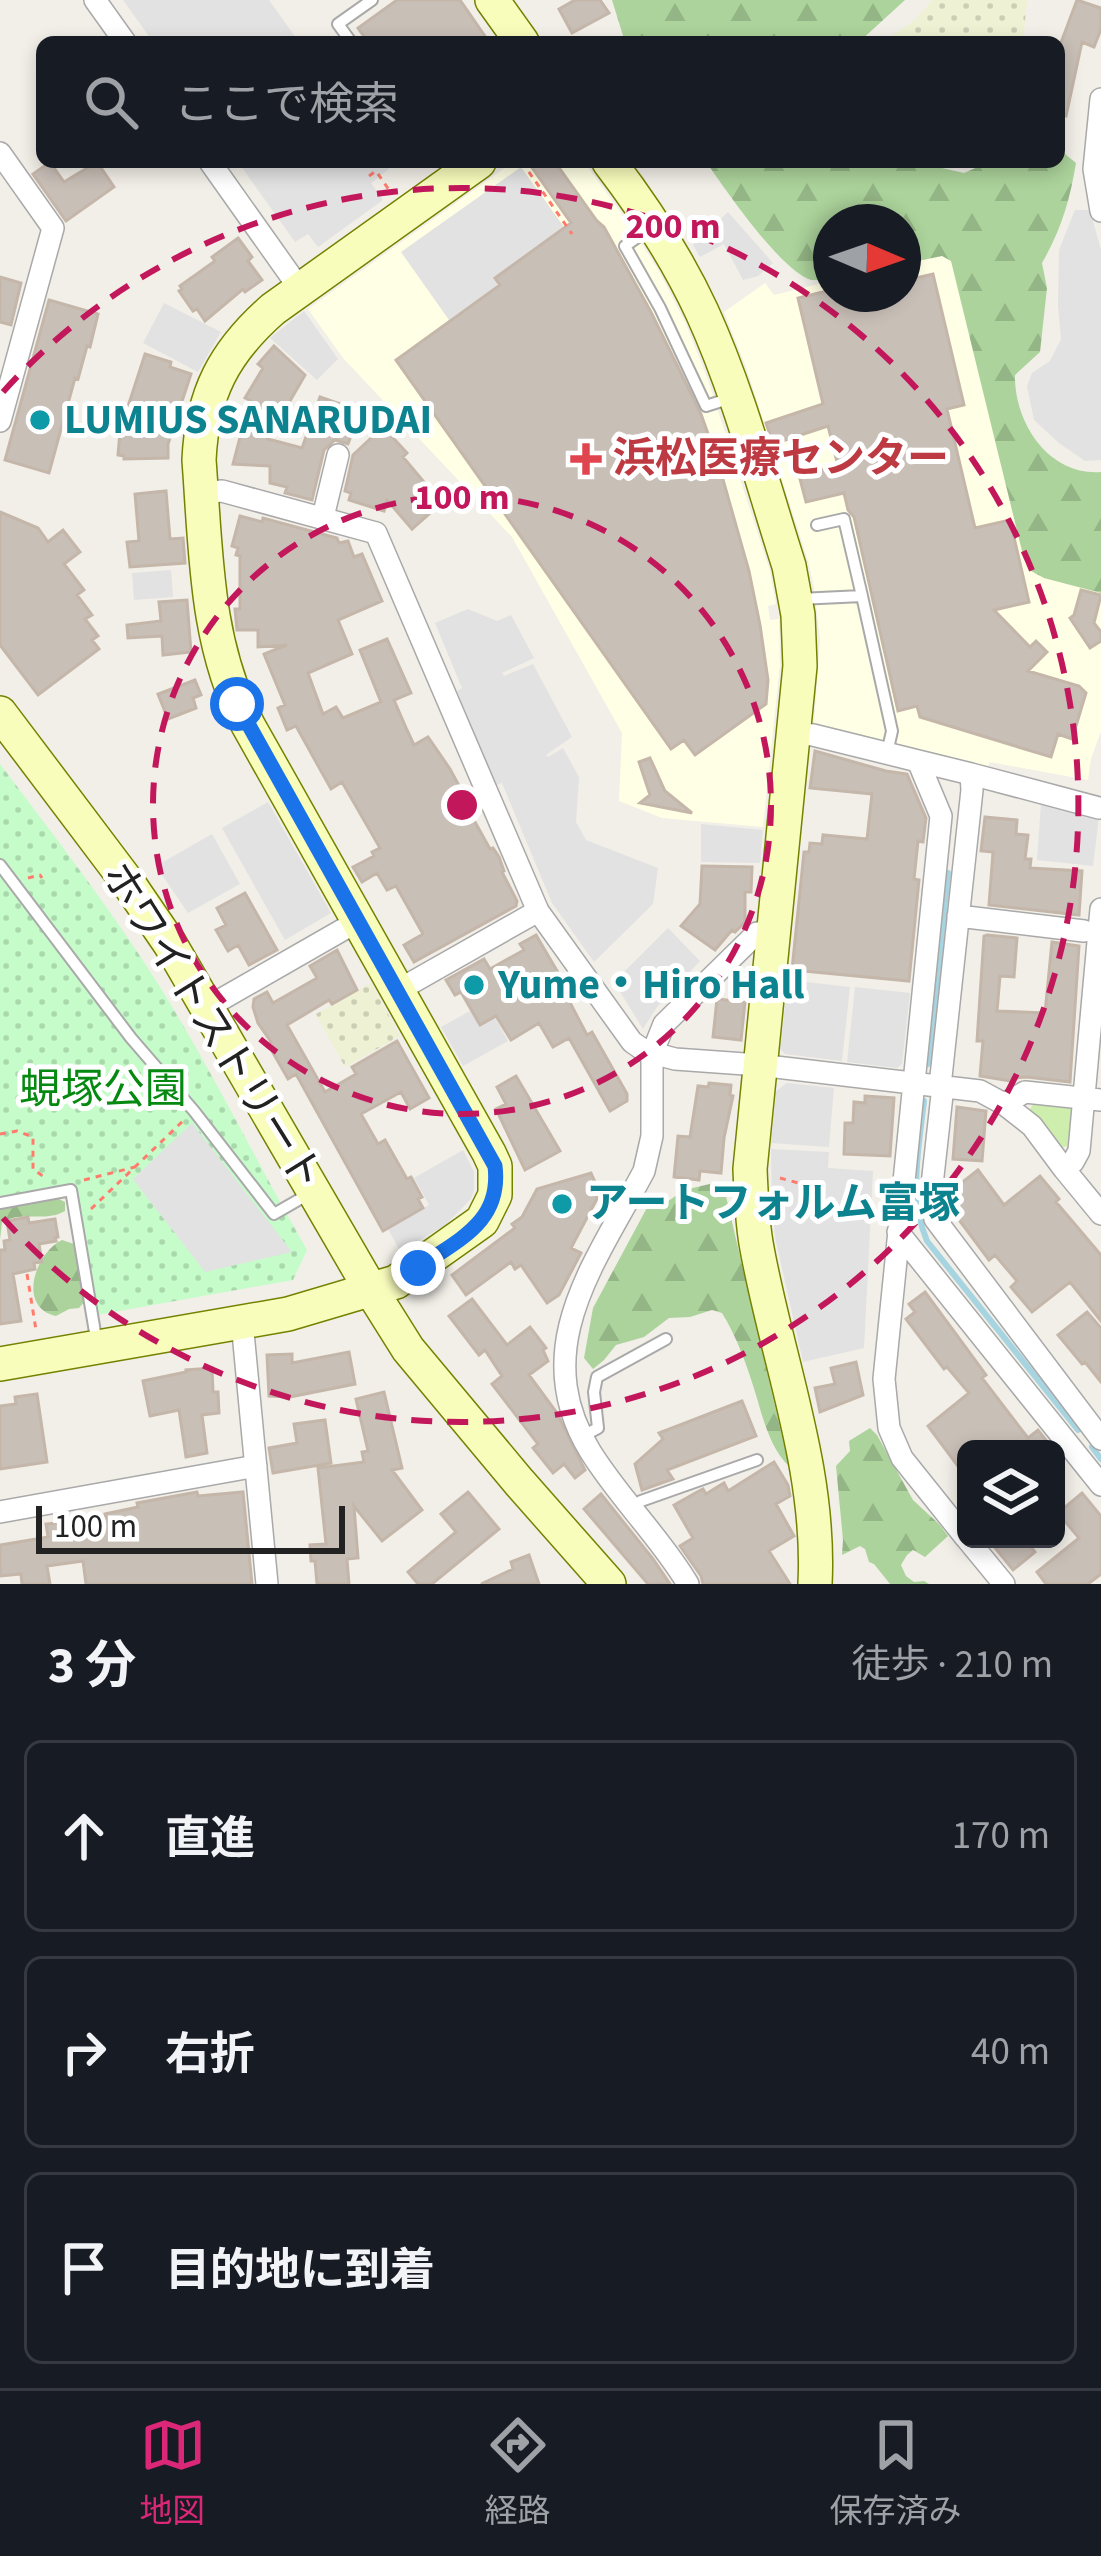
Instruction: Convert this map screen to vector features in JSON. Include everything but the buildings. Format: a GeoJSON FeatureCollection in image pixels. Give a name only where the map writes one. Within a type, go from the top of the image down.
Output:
{"type":"FeatureCollection","features":[{"type":"Feature","properties":{"kind":"street"},"geometry":{"type":"LineString","coordinates":[[95,0],[121,36]]}},
{"type":"Feature","properties":{"kind":"street"},"geometry":{"type":"LineString","coordinates":[[493,0],[518,36]]}},
{"type":"Feature","properties":{"kind":"street"},"geometry":{"type":"LineString","coordinates":[[1101,99],[1094,169],[1101,211]]}},
{"type":"Feature","properties":{"kind":"street"},"geometry":{"type":"LineString","coordinates":[[0,153],[53,228],[9,355],[0,421]]}},
{"type":"Feature","properties":{"kind":"street"},"geometry":{"type":"LineString","coordinates":[[214,168],[300,290]]}},
{"type":"Feature","properties":{"kind":"street"},"geometry":{"type":"LineString","coordinates":[[0,1364],[288,1314],[396,1282],[471,1230],[490,1209],[496,1180],[489,1153],[227,681],[211,610],[200,435],[213,387],[254,326],[471,168]]}},
{"type":"Feature","properties":{"kind":"street"},"geometry":{"type":"LineString","coordinates":[[613,168],[655,226],[703,314],[734,397],[796,599],[800,653],[794,733],[751,1156],[752,1205],[763,1276],[809,1473],[815,1584]]}},
{"type":"Feature","properties":{"kind":"street"},"geometry":{"type":"LineString","coordinates":[[322,517],[338,455]]}},
{"type":"Feature","properties":{"kind":"street"},"geometry":{"type":"LineString","coordinates":[[202,493],[222,491],[376,533],[538,911],[632,1042],[652,1054],[675,1059],[980,1091],[1032,1126],[1101,1214]]}},
{"type":"Feature","properties":{"kind":"street","name":"ホワイトストリート"},"geometry":{"type":"LineString","coordinates":[[0,713],[129,884],[208,1007],[408,1348],[609,1584]]}},
{"type":"Feature","properties":{"kind":"street"},"geometry":{"type":"LineString","coordinates":[[794,733],[1099,808]]}},
{"type":"Feature","properties":{"kind":"street"},"geometry":{"type":"LineString","coordinates":[[918,761],[941,816],[884,1379],[889,1428],[902,1457],[957,1527]]}},
{"type":"Feature","properties":{"kind":"street"},"geometry":{"type":"LineString","coordinates":[[971,774],[931,1194],[935,1219],[1099,1432],[1065,1455]]}},
{"type":"Feature","properties":{"kind":"street"},"geometry":{"type":"LineString","coordinates":[[1064,1169],[1078,1151],[1092,1099],[1101,910]]}},
{"type":"Feature","properties":{"kind":"street"},"geometry":{"type":"LineString","coordinates":[[398,991],[538,911]]}},
{"type":"Feature","properties":{"kind":"street"},"geometry":{"type":"LineString","coordinates":[[958,916],[1084,931]]}},
{"type":"Feature","properties":{"kind":"street"},"geometry":{"type":"LineString","coordinates":[[208,1007],[358,921]]}},
{"type":"Feature","properties":{"kind":"street"},"geometry":{"type":"LineString","coordinates":[[688,1584],[591,1453],[569,1402],[564,1348],[579,1295],[650,1154],[652,1054],[664,1024],[757,933],[772,934]]}},
{"type":"Feature","properties":{"kind":"street"},"geometry":{"type":"LineString","coordinates":[[1004,1104],[1025,1092],[1092,1099]]}},
{"type":"Feature","properties":{"kind":"street"},"geometry":{"type":"LineString","coordinates":[[898,1232],[1052,1440]]}},
{"type":"Feature","properties":{"kind":"street"},"geometry":{"type":"LineString","coordinates":[[242,1322],[267,1584]]}},
{"type":"Feature","properties":{"kind":"street"},"geometry":{"type":"LineString","coordinates":[[1065,1457],[1101,1485]]}},
{"type":"Feature","properties":{"kind":"street"},"geometry":{"type":"LineString","coordinates":[[0,1512],[256,1466]]}},
{"type":"Feature","properties":{"kind":"street"},"geometry":{"type":"LineString","coordinates":[[974,1548],[1004,1584]]}},
{"type":"Feature","properties":{"kind":"lane"},"geometry":{"type":"LineString","coordinates":[[347,36],[338,24],[372,0]]}},
{"type":"Feature","properties":{"kind":"lane"},"geometry":{"type":"LineString","coordinates":[[817,525],[844,519],[892,731],[886,753]]}},
{"type":"Feature","properties":{"kind":"lane"},"geometry":{"type":"LineString","coordinates":[[796,599],[862,596]]}},
{"type":"Feature","properties":{"kind":"lane"},"geometry":{"type":"LineString","coordinates":[[0,865],[131,1038],[274,1214],[314,1191]]}},
{"type":"Feature","properties":{"kind":"lane"},"geometry":{"type":"LineString","coordinates":[[0,1202],[71,1190],[98,1347]]}},
{"type":"Feature","properties":{"kind":"lane"},"geometry":{"type":"LineString","coordinates":[[583,1436],[598,1428],[597,1377],[666,1339]]}},
{"type":"Feature","properties":{"kind":"lane"},"geometry":{"type":"LineString","coordinates":[[632,1508],[757,1460]]}},
{"type":"Feature","properties":{"kind":"path"},"geometry":{"type":"LineString","coordinates":[[526,168],[572,234]]}},
{"type":"Feature","properties":{"kind":"path"},"geometry":{"type":"LineString","coordinates":[[369,176],[376,171],[397,201]]}},
{"type":"Feature","properties":{"kind":"path"},"geometry":{"type":"LineString","coordinates":[[23,878],[42,878]]}},
{"type":"Feature","properties":{"kind":"path"},"geometry":{"type":"LineString","coordinates":[[76,1223],[194,1111]]}},
{"type":"Feature","properties":{"kind":"path"},"geometry":{"type":"LineString","coordinates":[[0,1134],[17,1130],[33,1137],[33,1169],[42,1177]]}},
{"type":"Feature","properties":{"kind":"path"},"geometry":{"type":"LineString","coordinates":[[74,1181],[135,1167]]}},
{"type":"Feature","properties":{"kind":"path"},"geometry":{"type":"LineString","coordinates":[[770,1177],[802,1184]]}},
{"type":"Feature","properties":{"kind":"path"},"geometry":{"type":"LineString","coordinates":[[27,1274],[36,1330]]}},
{"type":"Feature","properties":{"kind":"shaded area"},"geometry":{"type":"Polygon","coordinates":[[[123,0],[269,0],[295,36],[149,36],[123,0]]]}},
{"type":"Feature","properties":{"kind":"shaded area"},"geometry":{"type":"Polygon","coordinates":[[[932,0],[1027,0],[1024,36],[891,36],[916,19],[932,0]]]}},
{"type":"Feature","properties":{"kind":"shaded area"},"geometry":{"type":"Polygon","coordinates":[[[242,168],[388,168],[371,183],[383,200],[318,247],[308,234],[295,242],[242,168]]]}},
{"type":"Feature","properties":{"kind":"shaded area","name":"浜松医療センター"},"geometry":{"type":"Polygon","coordinates":[[[505,168],[588,168],[659,271],[686,324],[770,571],[776,604],[768,606],[770,620],[779,619],[780,665],[763,827],[662,818],[619,801],[622,733],[512,537],[343,358],[308,309],[505,168]]]}},
{"type":"Feature","properties":{"kind":"shaded area"},"geometry":{"type":"Polygon","coordinates":[[[520,168],[569,234],[449,320],[401,252],[520,168]]]}},
{"type":"Feature","properties":{"kind":"shaded area"},"geometry":{"type":"Polygon","coordinates":[[[1075,210],[1090,210],[1101,250],[1101,460],[1085,461],[1034,420],[1027,386],[1032,373],[1050,361],[1061,339],[1059,250],[1075,210]]]}},
{"type":"Feature","properties":{"kind":"shaded area"},"geometry":{"type":"Polygon","coordinates":[[[728,212],[773,263],[758,276],[743,280],[724,244],[700,257],[693,245],[728,212]]]}},
{"type":"Feature","properties":{"kind":"shaded area","name":"浜松医療センター"},"geometry":{"type":"Polygon","coordinates":[[[943,256],[955,270],[1044,578],[1101,593],[1101,731],[1088,780],[990,762],[988,766],[814,723],[820,640],[814,587],[746,367],[724,312],[765,283],[774,295],[813,285],[813,312],[921,312],[921,260],[943,256]]]}},
{"type":"Feature","properties":{"kind":"shaded area"},"geometry":{"type":"Polygon","coordinates":[[[164,303],[221,332],[198,372],[143,343],[164,303]]]}},
{"type":"Feature","properties":{"kind":"shaded area"},"geometry":{"type":"Polygon","coordinates":[[[304,311],[338,359],[317,380],[270,338],[304,311]]]}},
{"type":"Feature","properties":{"kind":"shaded area"},"geometry":{"type":"Polygon","coordinates":[[[171,570],[173,597],[134,600],[132,573],[171,570]]]}},
{"type":"Feature","properties":{"kind":"shaded area"},"geometry":{"type":"Polygon","coordinates":[[[468,609],[497,621],[511,615],[534,658],[502,673],[533,664],[572,737],[546,755],[563,748],[579,777],[576,822],[586,840],[658,868],[653,904],[594,962],[552,903],[457,691],[462,688],[435,623],[468,609]]]}},
{"type":"Feature","properties":{"kind":"shaded area"},"geometry":{"type":"Polygon","coordinates":[[[268,802],[331,913],[285,940],[222,828],[268,802]]]}},
{"type":"Feature","properties":{"kind":"shaded area"},"geometry":{"type":"Polygon","coordinates":[[[1041,803],[1099,817],[1093,866],[1037,860],[1041,803]]]}},
{"type":"Feature","properties":{"kind":"shaded area"},"geometry":{"type":"Polygon","coordinates":[[[701,824],[763,830],[760,863],[701,862],[701,824]]]}},
{"type":"Feature","properties":{"kind":"shaded area"},"geometry":{"type":"Polygon","coordinates":[[[212,834],[240,884],[188,913],[156,866],[212,834]]]}},
{"type":"Feature","properties":{"kind":"shaded area"},"geometry":{"type":"Polygon","coordinates":[[[668,928],[700,961],[643,1029],[614,982],[668,928]]]}},
{"type":"Feature","properties":{"kind":"shaded area"},"geometry":{"type":"Polygon","coordinates":[[[788,980],[850,987],[842,1061],[785,1054],[780,1049],[788,980]]]}},
{"type":"Feature","properties":{"kind":"shaded area"},"geometry":{"type":"Polygon","coordinates":[[[371,983],[400,1036],[345,1067],[316,1014],[371,983]]]}},
{"type":"Feature","properties":{"kind":"shaded area"},"geometry":{"type":"Polygon","coordinates":[[[855,987],[910,993],[902,1064],[897,1068],[847,1062],[855,987]]]}},
{"type":"Feature","properties":{"kind":"shaded area"},"geometry":{"type":"Polygon","coordinates":[[[470,1011],[479,1026],[495,1018],[508,1041],[463,1066],[441,1027],[470,1011]]]}},
{"type":"Feature","properties":{"kind":"shaded area"},"geometry":{"type":"Polygon","coordinates":[[[787,1083],[834,1088],[829,1147],[771,1143],[776,1091],[787,1083]]]}},
{"type":"Feature","properties":{"kind":"shaded area"},"geometry":{"type":"Polygon","coordinates":[[[192,1123],[292,1252],[205,1272],[139,1187],[133,1179],[192,1123]]]}},
{"type":"Feature","properties":{"kind":"shaded area"},"geometry":{"type":"Polygon","coordinates":[[[771,1149],[829,1152],[828,1168],[873,1171],[864,1348],[803,1362],[775,1237],[771,1149]]]}},
{"type":"Feature","properties":{"kind":"shaded area"},"geometry":{"type":"Polygon","coordinates":[[[463,1150],[474,1172],[471,1199],[444,1226],[400,1251],[388,1229],[429,1205],[414,1178],[463,1150]]]}},
{"type":"Feature","properties":{"kind":"green space"},"geometry":{"type":"Polygon","coordinates":[[[612,0],[905,0],[866,36],[623,36],[612,0]]]}},
{"type":"Feature","properties":{"kind":"green space"},"geometry":{"type":"Polygon","coordinates":[[[1065,154],[1076,163],[1064,214],[1042,263],[1047,288],[1040,352],[1015,375],[1016,393],[1028,427],[1050,455],[1082,471],[1101,472],[1101,593],[1044,578],[1031,571],[1023,555],[951,261],[942,256],[921,260],[921,204],[813,204],[811,280],[769,246],[710,168],[942,168],[964,173],[975,168],[1065,168],[1065,154]]]}},
{"type":"Feature","properties":{"kind":"green space","name":"蜆塚公園"},"geometry":{"type":"Polygon","coordinates":[[[0,764],[122,930],[198,1052],[307,1250],[293,1280],[97,1315],[75,1190],[0,1198],[0,764]]]}},
{"type":"Feature","properties":{"kind":"green space"},"geometry":{"type":"Polygon","coordinates":[[[1033,1104],[1072,1107],[1069,1146],[1059,1148],[1028,1113],[1033,1104]]]}},
{"type":"Feature","properties":{"kind":"green space"},"geometry":{"type":"Polygon","coordinates":[[[714,1183],[725,1192],[789,1466],[768,1434],[742,1353],[722,1313],[712,1310],[669,1318],[644,1337],[616,1345],[593,1369],[584,1358],[593,1308],[649,1204],[667,1202],[684,1190],[714,1183]]]}},
{"type":"Feature","properties":{"kind":"green space"},"geometry":{"type":"Polygon","coordinates":[[[55,1197],[65,1202],[65,1211],[2,1222],[0,1240],[0,1207],[55,1197]]]}},
{"type":"Feature","properties":{"kind":"green space"},"geometry":{"type":"Polygon","coordinates":[[[62,1240],[76,1249],[85,1301],[56,1316],[44,1311],[33,1291],[44,1256],[62,1240]]]}},
{"type":"Feature","properties":{"kind":"green space"},"geometry":{"type":"Polygon","coordinates":[[[870,1428],[913,1500],[948,1536],[925,1557],[913,1550],[901,1565],[914,1582],[929,1584],[890,1584],[860,1546],[842,1555],[836,1466],[850,1451],[849,1441],[870,1428]]]}},
{"type":"Feature","properties":{"kind":"waterway"},"geometry":{"type":"LineString","coordinates":[[928,1064],[948,873]]}},
{"type":"Feature","properties":{"kind":"waterway"},"geometry":{"type":"LineString","coordinates":[[924,1101],[916,1189],[927,1241],[1078,1430]]}},
{"type":"Feature","properties":{"kind":"waterway"},"geometry":{"type":"LineString","coordinates":[[1092,1447],[1101,1459]]}},
{"type":"Feature","properties":{"kind":"place","name":"LUMIUS SANARUDAI"},"geometry":{"type":"Point","coordinates":[40,420]}},
{"type":"Feature","properties":{"kind":"place","name":"浜松医療センター"},"geometry":{"type":"Point","coordinates":[586,459]}},
{"type":"Feature","properties":{"kind":"place","name":"Yume・Hiro Hall"},"geometry":{"type":"Point","coordinates":[474,985]}},
{"type":"Feature","properties":{"kind":"place","name":"アートフォルム富塚"},"geometry":{"type":"Point","coordinates":[562,1204]}},
{"type":"Feature","properties":{"kind":"route"},"geometry":{"type":"LineString","coordinates":[[237,704],[495,1166],[495,1195],[482,1221],[418,1268]]}}]}
